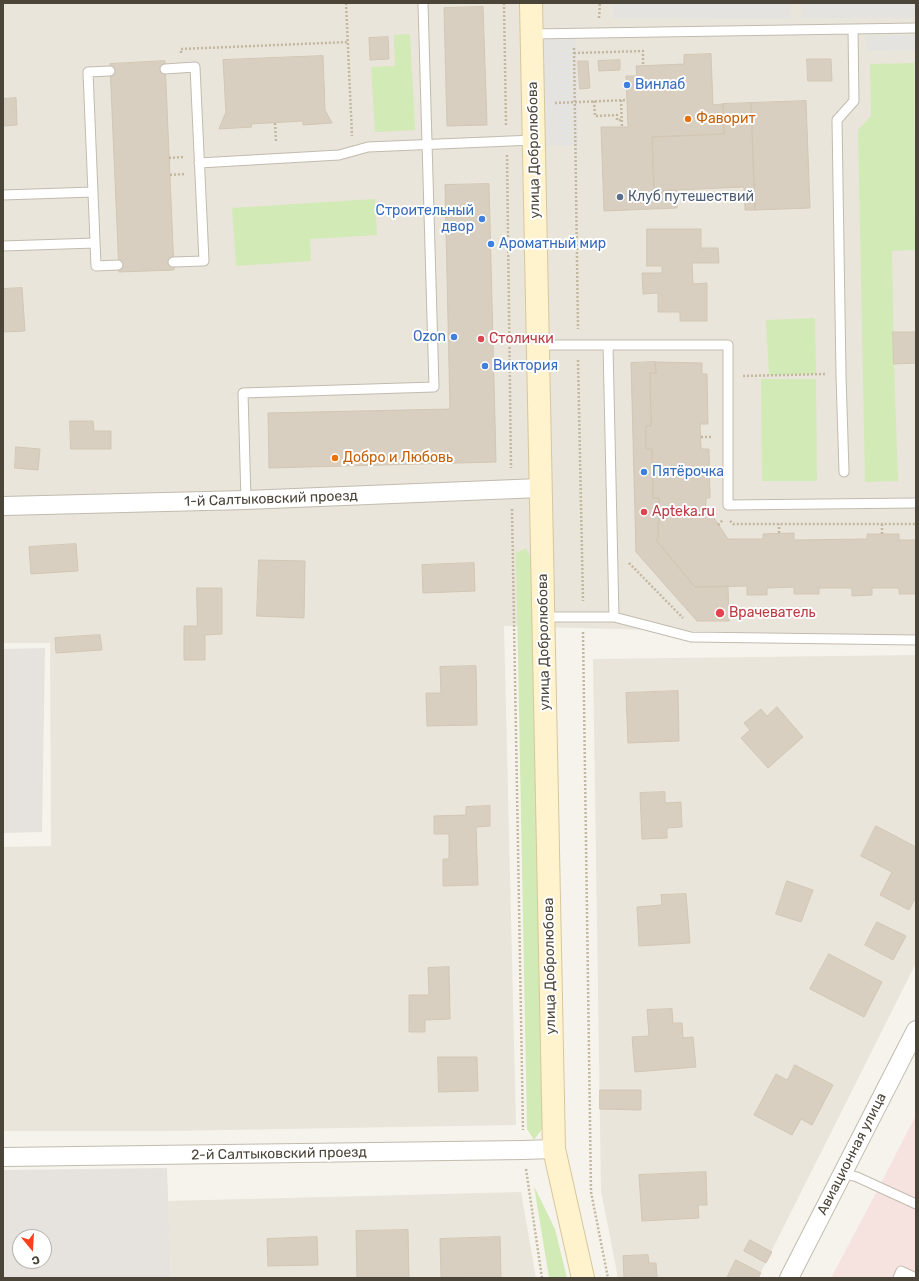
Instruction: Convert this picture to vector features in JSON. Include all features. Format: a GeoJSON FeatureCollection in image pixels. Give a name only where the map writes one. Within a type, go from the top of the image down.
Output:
{"type":"FeatureCollection","features":[{"type":"Feature","properties":{"kind":"street","name":"улица Добролюбова"},"geometry":{"type":"LineString","coordinates":[[531,3],[554,1148],[582,1278]]}},
{"type":"Feature","properties":{"kind":"street","name":"1-й Салтыковский проезд"},"geometry":{"type":"LineString","coordinates":[[3,506],[246,500],[540,488]]}},
{"type":"Feature","properties":{"kind":"street","name":"Авиационная улица"},"geometry":{"type":"LineString","coordinates":[[789,1278],[916,1030]]}},
{"type":"Feature","properties":{"kind":"street","name":"2-й Салтыковский проезд"},"geometry":{"type":"LineString","coordinates":[[3,1157],[523,1150],[554,1148]]}},
{"type":"Feature","properties":{"kind":"lane"},"geometry":{"type":"LineString","coordinates":[[246,500],[243,393],[434,387],[423,3]]}},
{"type":"Feature","properties":{"kind":"lane"},"geometry":{"type":"LineString","coordinates":[[531,34],[916,28]]}},
{"type":"Feature","properties":{"kind":"lane"},"geometry":{"type":"LineString","coordinates":[[844,472],[840,375],[837,120],[854,102],[853,29]]}},
{"type":"Feature","properties":{"kind":"lane"},"geometry":{"type":"LineString","coordinates":[[165,69],[195,67],[204,261],[173,262]]}},
{"type":"Feature","properties":{"kind":"lane"},"geometry":{"type":"LineString","coordinates":[[110,71],[88,72],[95,243],[96,266],[118,265]]}},
{"type":"Feature","properties":{"kind":"lane"},"geometry":{"type":"LineString","coordinates":[[199,163],[339,155],[368,147],[534,140]]}},
{"type":"Feature","properties":{"kind":"lane"},"geometry":{"type":"LineString","coordinates":[[3,195],[93,192]]}},
{"type":"Feature","properties":{"kind":"lane"},"geometry":{"type":"LineString","coordinates":[[3,246],[95,243]]}},
{"type":"Feature","properties":{"kind":"lane"},"geometry":{"type":"LineString","coordinates":[[538,345],[728,345],[728,505],[916,503]]}},
{"type":"Feature","properties":{"kind":"lane"},"geometry":{"type":"LineString","coordinates":[[608,345],[614,618]]}},
{"type":"Feature","properties":{"kind":"lane"},"geometry":{"type":"LineString","coordinates":[[543,617],[614,618],[691,637],[916,640]]}},
{"type":"Feature","properties":{"kind":"lane"},"geometry":{"type":"LineString","coordinates":[[842,1173],[916,1204]]}},
{"type":"Feature","properties":{"kind":"lane"},"geometry":{"type":"LineString","coordinates":[[898,1278],[901,1271],[916,1278]]}},
{"type":"Feature","properties":{"kind":"path"},"geometry":{"type":"LineString","coordinates":[[346,3],[353,151]]}},
{"type":"Feature","properties":{"kind":"path"},"geometry":{"type":"LineString","coordinates":[[504,3],[523,1150],[542,1278]]}},
{"type":"Feature","properties":{"kind":"path"},"geometry":{"type":"LineString","coordinates":[[574,33],[591,1192],[608,1278]]}},
{"type":"Feature","properties":{"kind":"path"},"geometry":{"type":"LineString","coordinates":[[182,68],[181,50],[348,42]]}},
{"type":"Feature","properties":{"kind":"path"},"geometry":{"type":"LineString","coordinates":[[574,53],[642,51],[643,66]]}},
{"type":"Feature","properties":{"kind":"path"},"geometry":{"type":"LineString","coordinates":[[621,100],[622,127]]}},
{"type":"Feature","properties":{"kind":"path"},"geometry":{"type":"LineString","coordinates":[[533,104],[627,100]]}},
{"type":"Feature","properties":{"kind":"path"},"geometry":{"type":"LineString","coordinates":[[594,101],[595,116],[617,115],[617,120],[622,120]]}},
{"type":"Feature","properties":{"kind":"path"},"geometry":{"type":"LineString","coordinates":[[275,123],[276,142]]}},
{"type":"Feature","properties":{"kind":"path"},"geometry":{"type":"LineString","coordinates":[[169,158],[187,157],[187,152]]}},
{"type":"Feature","properties":{"kind":"path"},"geometry":{"type":"LineString","coordinates":[[170,175],[188,174],[188,168]]}},
{"type":"Feature","properties":{"kind":"path"},"geometry":{"type":"LineString","coordinates":[[728,376],[840,375]]}},
{"type":"Feature","properties":{"kind":"path"},"geometry":{"type":"LineString","coordinates":[[701,437],[718,436]]}},
{"type":"Feature","properties":{"kind":"path"},"geometry":{"type":"LineString","coordinates":[[727,517],[733,524],[916,524]]}},
{"type":"Feature","properties":{"kind":"path"},"geometry":{"type":"LineString","coordinates":[[779,524],[779,533]]}},
{"type":"Feature","properties":{"kind":"path"},"geometry":{"type":"LineString","coordinates":[[882,524],[882,534]]}},
{"type":"Feature","properties":{"kind":"path"},"geometry":{"type":"LineString","coordinates":[[629,556],[629,564],[688,622]]}},
{"type":"Feature","properties":{"kind":"shaded area"},"geometry":{"type":"Polygon","coordinates":[[[3,3],[916,3],[916,637],[504,626],[516,1125],[168,1131],[3,1131],[3,847],[51,846],[50,643],[3,643],[3,3]]]}},
{"type":"Feature","properties":{"kind":"shaded area"},"geometry":{"type":"Polygon","coordinates":[[[613,3],[791,3],[791,19],[613,18],[613,3]]]}},
{"type":"Feature","properties":{"kind":"shaded area"},"geometry":{"type":"Polygon","coordinates":[[[801,3],[916,3],[916,18],[801,18],[801,3]]]}},
{"type":"Feature","properties":{"kind":"shaded area"},"geometry":{"type":"Polygon","coordinates":[[[576,33],[578,145],[534,146],[531,34],[576,33]]]}},
{"type":"Feature","properties":{"kind":"shaded area"},"geometry":{"type":"Polygon","coordinates":[[[916,35],[916,50],[866,51],[866,36],[916,35]]]}},
{"type":"Feature","properties":{"kind":"shaded area"},"geometry":{"type":"Polygon","coordinates":[[[45,648],[42,832],[3,833],[3,649],[45,648]]]}},
{"type":"Feature","properties":{"kind":"shaded area"},"geometry":{"type":"Polygon","coordinates":[[[916,655],[916,963],[758,1278],[618,1278],[601,1191],[593,659],[916,655]]]}},
{"type":"Feature","properties":{"kind":"shaded area"},"geometry":{"type":"Polygon","coordinates":[[[916,1115],[916,1278],[831,1278],[879,1187],[916,1115]]]}},
{"type":"Feature","properties":{"kind":"shaded area"},"geometry":{"type":"Polygon","coordinates":[[[167,1168],[171,1278],[3,1278],[3,1170],[167,1168]]]}},
{"type":"Feature","properties":{"kind":"shaded area"},"geometry":{"type":"Polygon","coordinates":[[[521,1192],[536,1278],[171,1278],[168,1201],[521,1192]]]}},
{"type":"Feature","properties":{"kind":"green space"},"geometry":{"type":"Polygon","coordinates":[[[410,34],[415,130],[375,132],[371,67],[395,66],[394,35],[410,34]]]}},
{"type":"Feature","properties":{"kind":"green space"},"geometry":{"type":"Polygon","coordinates":[[[914,63],[915,250],[892,251],[898,481],[865,482],[858,130],[871,116],[870,64],[914,63]]]}},
{"type":"Feature","properties":{"kind":"green space"},"geometry":{"type":"Polygon","coordinates":[[[375,199],[377,235],[310,239],[311,261],[236,266],[232,208],[375,199]]]}},
{"type":"Feature","properties":{"kind":"green space"},"geometry":{"type":"Polygon","coordinates":[[[815,318],[816,374],[769,375],[766,320],[815,318]]]}},
{"type":"Feature","properties":{"kind":"green space"},"geometry":{"type":"Polygon","coordinates":[[[761,379],[816,379],[817,481],[762,481],[761,379]]]}},
{"type":"Feature","properties":{"kind":"green space"},"geometry":{"type":"Polygon","coordinates":[[[526,548],[533,563],[545,1125],[534,1140],[527,1129],[516,553],[526,548]]]}},
{"type":"Feature","properties":{"kind":"green space"},"geometry":{"type":"Polygon","coordinates":[[[534,1186],[555,1229],[567,1278],[549,1278],[534,1186]]]}},
{"type":"Feature","properties":{"kind":"building"},"geometry":{"type":"Polygon","coordinates":[[[483,7],[487,125],[447,126],[444,8],[483,7]]]}},
{"type":"Feature","properties":{"kind":"building"},"geometry":{"type":"Polygon","coordinates":[[[388,37],[389,59],[370,60],[369,38],[388,37]]]}},
{"type":"Feature","properties":{"kind":"building"},"geometry":{"type":"Polygon","coordinates":[[[711,54],[713,105],[723,104],[724,134],[652,137],[654,191],[677,190],[677,208],[604,211],[601,127],[628,127],[626,76],[637,76],[636,66],[684,64],[684,55],[711,54]]]}},
{"type":"Feature","properties":{"kind":"building"},"geometry":{"type":"Polygon","coordinates":[[[323,56],[325,110],[332,123],[303,125],[303,121],[251,124],[252,127],[219,129],[226,112],[223,60],[323,56]]]}},
{"type":"Feature","properties":{"kind":"building"},"geometry":{"type":"Polygon","coordinates":[[[807,59],[831,59],[832,81],[808,81],[807,59]]]}},
{"type":"Feature","properties":{"kind":"building"},"geometry":{"type":"Polygon","coordinates":[[[620,60],[620,70],[599,71],[598,61],[620,60]]]}},
{"type":"Feature","properties":{"kind":"building"},"geometry":{"type":"Polygon","coordinates":[[[165,61],[174,270],[119,272],[110,64],[165,61]]]}},
{"type":"Feature","properties":{"kind":"building"},"geometry":{"type":"Polygon","coordinates":[[[578,61],[588,61],[590,88],[580,89],[578,61]]]}},
{"type":"Feature","properties":{"kind":"building"},"geometry":{"type":"Polygon","coordinates":[[[16,98],[17,125],[3,126],[3,99],[16,98]]]}},
{"type":"Feature","properties":{"kind":"building"},"geometry":{"type":"Polygon","coordinates":[[[806,101],[810,208],[755,210],[751,103],[806,101]]]}},
{"type":"Feature","properties":{"kind":"building"},"geometry":{"type":"Polygon","coordinates":[[[751,103],[755,210],[745,210],[744,187],[654,191],[652,137],[724,134],[723,104],[751,103]]]}},
{"type":"Feature","properties":{"kind":"building"},"geometry":{"type":"Polygon","coordinates":[[[489,184],[496,462],[269,468],[268,413],[450,409],[445,185],[489,184]]]}},
{"type":"Feature","properties":{"kind":"building"},"geometry":{"type":"Polygon","coordinates":[[[647,229],[701,229],[701,248],[718,248],[719,263],[692,263],[693,284],[707,283],[707,321],[680,321],[680,312],[658,312],[658,293],[643,294],[642,273],[662,273],[662,266],[647,266],[647,229]]]}},
{"type":"Feature","properties":{"kind":"building"},"geometry":{"type":"Polygon","coordinates":[[[22,288],[25,331],[3,332],[3,289],[22,288]]]}},
{"type":"Feature","properties":{"kind":"building"},"geometry":{"type":"Polygon","coordinates":[[[893,332],[916,332],[916,363],[894,364],[893,332]]]}},
{"type":"Feature","properties":{"kind":"building"},"geometry":{"type":"Polygon","coordinates":[[[655,362],[702,363],[702,374],[707,374],[708,424],[700,424],[701,449],[709,449],[710,498],[706,498],[706,506],[728,539],[763,539],[763,534],[794,533],[794,540],[867,539],[867,534],[899,534],[899,540],[916,540],[916,594],[899,594],[899,588],[872,588],[872,595],[852,596],[852,588],[819,588],[819,594],[794,594],[794,587],[767,588],[767,595],[747,595],[747,586],[695,587],[656,540],[658,538],[659,498],[653,498],[652,449],[646,449],[646,426],[651,426],[650,373],[656,373],[655,362]]]}},
{"type":"Feature","properties":{"kind":"building"},"geometry":{"type":"Polygon","coordinates":[[[655,362],[656,373],[650,373],[651,426],[646,426],[646,449],[652,449],[653,498],[659,498],[658,538],[656,540],[695,587],[728,586],[729,621],[697,621],[636,552],[631,363],[655,362]]]}},
{"type":"Feature","properties":{"kind":"building"},"geometry":{"type":"Polygon","coordinates":[[[70,421],[93,421],[94,431],[111,431],[111,449],[71,449],[70,421]]]}},
{"type":"Feature","properties":{"kind":"building"},"geometry":{"type":"Polygon","coordinates":[[[16,447],[40,449],[38,470],[15,468],[16,447]]]}},
{"type":"Feature","properties":{"kind":"building"},"geometry":{"type":"Polygon","coordinates":[[[76,544],[78,571],[31,574],[29,547],[76,544]]]}},
{"type":"Feature","properties":{"kind":"building"},"geometry":{"type":"Polygon","coordinates":[[[259,560],[305,561],[304,618],[257,616],[259,560]]]}},
{"type":"Feature","properties":{"kind":"building"},"geometry":{"type":"Polygon","coordinates":[[[474,563],[475,591],[423,593],[422,565],[474,563]]]}},
{"type":"Feature","properties":{"kind":"building"},"geometry":{"type":"Polygon","coordinates":[[[197,588],[222,588],[222,634],[205,635],[205,660],[184,660],[184,626],[197,626],[197,588]]]}},
{"type":"Feature","properties":{"kind":"building"},"geometry":{"type":"Polygon","coordinates":[[[100,635],[102,650],[56,653],[55,638],[100,635]]]}},
{"type":"Feature","properties":{"kind":"building"},"geometry":{"type":"Polygon","coordinates":[[[476,666],[477,725],[427,726],[426,693],[441,693],[440,667],[476,666]]]}},
{"type":"Feature","properties":{"kind":"building"},"geometry":{"type":"Polygon","coordinates":[[[678,691],[679,741],[628,743],[626,693],[678,691]]]}},
{"type":"Feature","properties":{"kind":"building"},"geometry":{"type":"Polygon","coordinates":[[[777,707],[803,737],[768,768],[741,738],[750,730],[744,723],[761,709],[767,716],[777,707]]]}},
{"type":"Feature","properties":{"kind":"building"},"geometry":{"type":"Polygon","coordinates":[[[665,792],[665,803],[681,802],[682,827],[667,828],[667,838],[642,839],[640,793],[665,792]]]}},
{"type":"Feature","properties":{"kind":"building"},"geometry":{"type":"Polygon","coordinates":[[[490,806],[490,826],[476,827],[478,885],[443,886],[443,859],[449,859],[449,834],[434,834],[434,816],[466,815],[466,807],[490,806]]]}},
{"type":"Feature","properties":{"kind":"building"},"geometry":{"type":"Polygon","coordinates":[[[876,826],[916,847],[916,897],[909,910],[880,895],[892,872],[861,856],[876,826]]]}},
{"type":"Feature","properties":{"kind":"building"},"geometry":{"type":"Polygon","coordinates":[[[787,881],[813,890],[801,922],[776,914],[787,881]]]}},
{"type":"Feature","properties":{"kind":"building"},"geometry":{"type":"Polygon","coordinates":[[[686,894],[690,943],[639,946],[637,907],[662,905],[661,895],[686,894]]]}},
{"type":"Feature","properties":{"kind":"building"},"geometry":{"type":"Polygon","coordinates":[[[877,922],[906,936],[893,960],[865,945],[877,922]]]}},
{"type":"Feature","properties":{"kind":"building"},"geometry":{"type":"Polygon","coordinates":[[[829,954],[882,982],[864,1017],[810,989],[829,954]]]}},
{"type":"Feature","properties":{"kind":"building"},"geometry":{"type":"Polygon","coordinates":[[[449,967],[450,1019],[425,1020],[425,1032],[409,1032],[409,995],[429,995],[428,968],[449,967]]]}},
{"type":"Feature","properties":{"kind":"building"},"geometry":{"type":"Polygon","coordinates":[[[672,1009],[673,1023],[682,1023],[683,1038],[693,1037],[696,1067],[635,1072],[632,1037],[649,1036],[647,1010],[672,1009]]]}},
{"type":"Feature","properties":{"kind":"building"},"geometry":{"type":"Polygon","coordinates":[[[438,1057],[477,1057],[478,1091],[439,1092],[438,1057]]]}},
{"type":"Feature","properties":{"kind":"building"},"geometry":{"type":"Polygon","coordinates":[[[795,1065],[833,1085],[812,1125],[801,1119],[792,1135],[754,1115],[776,1074],[787,1080],[795,1065]]]}},
{"type":"Feature","properties":{"kind":"building"},"geometry":{"type":"Polygon","coordinates":[[[600,1090],[641,1090],[641,1110],[600,1109],[600,1090]]]}},
{"type":"Feature","properties":{"kind":"building"},"geometry":{"type":"Polygon","coordinates":[[[706,1172],[707,1205],[698,1205],[699,1218],[642,1221],[639,1175],[706,1172]]]}},
{"type":"Feature","properties":{"kind":"building"},"geometry":{"type":"Polygon","coordinates":[[[408,1230],[409,1278],[357,1278],[356,1231],[408,1230]]]}},
{"type":"Feature","properties":{"kind":"building"},"geometry":{"type":"Polygon","coordinates":[[[317,1237],[318,1265],[268,1266],[267,1239],[317,1237]]]}},
{"type":"Feature","properties":{"kind":"building"},"geometry":{"type":"Polygon","coordinates":[[[500,1237],[501,1278],[441,1277],[440,1239],[500,1237]]]}},
{"type":"Feature","properties":{"kind":"building"},"geometry":{"type":"Polygon","coordinates":[[[750,1240],[772,1252],[766,1263],[744,1251],[750,1240]]]}},
{"type":"Feature","properties":{"kind":"building"},"geometry":{"type":"Polygon","coordinates":[[[648,1255],[649,1263],[656,1263],[657,1278],[624,1278],[623,1256],[648,1255]]]}},
{"type":"Feature","properties":{"kind":"building"},"geometry":{"type":"Polygon","coordinates":[[[736,1260],[761,1273],[758,1278],[727,1278],[736,1260]]]}},
{"type":"Feature","properties":{"kind":"place","name":"Винлаб"},"geometry":{"type":"Point","coordinates":[627,85]}},
{"type":"Feature","properties":{"kind":"place","name":"Фаворит"},"geometry":{"type":"Point","coordinates":[688,119]}},
{"type":"Feature","properties":{"kind":"place","name":"Клуб путешествий"},"geometry":{"type":"Point","coordinates":[620,197]}},
{"type":"Feature","properties":{"kind":"place","name":"Строительный двор"},"geometry":{"type":"Point","coordinates":[482,219]}},
{"type":"Feature","properties":{"kind":"place","name":"Ароматный мир"},"geometry":{"type":"Point","coordinates":[491,244]}},
{"type":"Feature","properties":{"kind":"place","name":"Ozon"},"geometry":{"type":"Point","coordinates":[454,337]}},
{"type":"Feature","properties":{"kind":"place","name":"Столички"},"geometry":{"type":"Point","coordinates":[481,339]}},
{"type":"Feature","properties":{"kind":"place","name":"Виктория"},"geometry":{"type":"Point","coordinates":[485,366]}},
{"type":"Feature","properties":{"kind":"place","name":"Добро и Любовь"},"geometry":{"type":"Point","coordinates":[335,458]}},
{"type":"Feature","properties":{"kind":"place","name":"Пятёрочка"},"geometry":{"type":"Point","coordinates":[644,472]}},
{"type":"Feature","properties":{"kind":"place","name":"Apteka.ru"},"geometry":{"type":"Point","coordinates":[644,512]}},
{"type":"Feature","properties":{"kind":"place","name":"Врачеватель"},"geometry":{"type":"Point","coordinates":[720,613]}}]}
